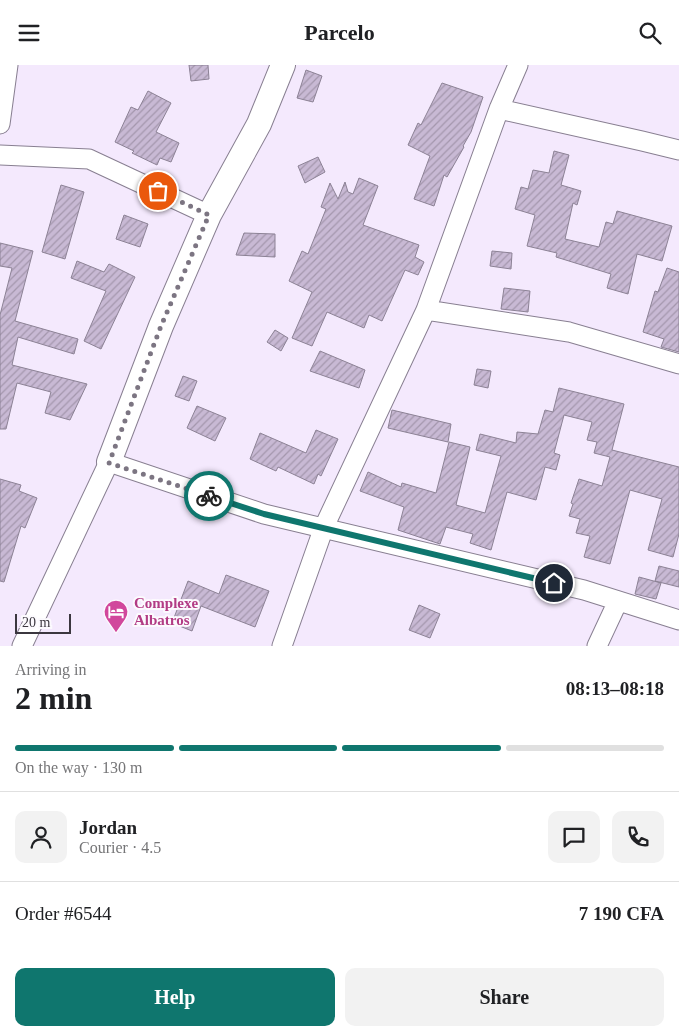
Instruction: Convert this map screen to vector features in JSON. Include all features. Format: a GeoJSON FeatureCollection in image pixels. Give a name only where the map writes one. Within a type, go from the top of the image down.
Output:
{"type":"FeatureCollection","features":[{"type":"Feature","properties":{"kind":"street"},"geometry":{"type":"LineString","coordinates":[[0,124],[8,65]]}},
{"type":"Feature","properties":{"kind":"street"},"geometry":{"type":"LineString","coordinates":[[22,646],[109,463],[161,326],[209,215],[259,123],[284,65]]}},
{"type":"Feature","properties":{"kind":"street"},"geometry":{"type":"LineString","coordinates":[[282,646],[324,527],[426,310],[499,109],[518,65]]}},
{"type":"Feature","properties":{"kind":"street"},"geometry":{"type":"LineString","coordinates":[[499,109],[679,150]]}},
{"type":"Feature","properties":{"kind":"street"},"geometry":{"type":"LineString","coordinates":[[0,155],[89,159],[209,215]]}},
{"type":"Feature","properties":{"kind":"street"},"geometry":{"type":"LineString","coordinates":[[426,310],[570,332],[679,364]]}},
{"type":"Feature","properties":{"kind":"street"},"geometry":{"type":"LineString","coordinates":[[109,463],[264,514],[584,590],[679,620]]}},
{"type":"Feature","properties":{"kind":"street"},"geometry":{"type":"LineString","coordinates":[[597,646],[618,601]]}},
{"type":"Feature","properties":{"kind":"building"},"geometry":{"type":"Polygon","coordinates":[[[189,65],[208,65],[209,79],[191,81],[189,65]]]}},
{"type":"Feature","properties":{"kind":"building"},"geometry":{"type":"Polygon","coordinates":[[[306,70],[322,76],[313,102],[297,98],[306,70]]]}},
{"type":"Feature","properties":{"kind":"building"},"geometry":{"type":"Polygon","coordinates":[[[442,83],[483,97],[464,147],[447,177],[444,175],[434,206],[414,199],[430,156],[408,145],[418,123],[421,125],[442,83]]]}},
{"type":"Feature","properties":{"kind":"building"},"geometry":{"type":"Polygon","coordinates":[[[148,91],[171,103],[156,132],[179,143],[171,162],[160,158],[157,165],[115,142],[131,107],[138,110],[148,91]]]}},
{"type":"Feature","properties":{"kind":"building"},"geometry":{"type":"Polygon","coordinates":[[[554,151],[569,155],[561,185],[581,191],[577,205],[573,203],[565,239],[599,247],[606,222],[613,224],[617,211],[672,226],[662,261],[637,254],[628,294],[607,288],[611,274],[556,257],[557,253],[527,246],[535,215],[515,209],[521,187],[528,189],[533,170],[549,173],[554,151]]]}},
{"type":"Feature","properties":{"kind":"building"},"geometry":{"type":"Polygon","coordinates":[[[318,157],[325,172],[305,183],[298,166],[318,157]]]}},
{"type":"Feature","properties":{"kind":"building"},"geometry":{"type":"Polygon","coordinates":[[[359,178],[378,186],[363,225],[419,245],[415,257],[424,262],[418,275],[405,270],[382,321],[369,315],[364,328],[327,312],[312,346],[292,338],[312,292],[289,281],[302,251],[308,254],[326,209],[321,207],[330,183],[338,199],[345,182],[348,192],[353,194],[359,178]]]}},
{"type":"Feature","properties":{"kind":"building"},"geometry":{"type":"Polygon","coordinates":[[[61,185],[84,192],[65,259],[42,252],[61,185]]]}},
{"type":"Feature","properties":{"kind":"building"},"geometry":{"type":"Polygon","coordinates":[[[124,215],[148,224],[140,247],[116,239],[124,215]]]}},
{"type":"Feature","properties":{"kind":"building"},"geometry":{"type":"Polygon","coordinates":[[[244,233],[275,234],[275,257],[236,255],[244,233]]]}},
{"type":"Feature","properties":{"kind":"building"},"geometry":{"type":"Polygon","coordinates":[[[0,243],[33,251],[15,321],[78,339],[74,354],[18,337],[12,365],[87,384],[70,420],[45,413],[51,392],[17,383],[6,429],[0,429],[0,315],[12,268],[0,266],[0,243]]]}},
{"type":"Feature","properties":{"kind":"building"},"geometry":{"type":"Polygon","coordinates":[[[492,251],[512,253],[511,269],[490,266],[492,251]]]}},
{"type":"Feature","properties":{"kind":"building"},"geometry":{"type":"Polygon","coordinates":[[[77,261],[104,272],[109,264],[135,277],[101,349],[84,341],[106,291],[71,278],[77,261]]]}},
{"type":"Feature","properties":{"kind":"building"},"geometry":{"type":"Polygon","coordinates":[[[667,268],[679,272],[679,352],[661,347],[664,339],[643,332],[655,291],[658,292],[667,268]]]}},
{"type":"Feature","properties":{"kind":"building"},"geometry":{"type":"Polygon","coordinates":[[[504,288],[530,291],[528,312],[501,309],[504,288]]]}},
{"type":"Feature","properties":{"kind":"building"},"geometry":{"type":"Polygon","coordinates":[[[275,330],[288,338],[281,351],[267,342],[275,330]]]}},
{"type":"Feature","properties":{"kind":"building"},"geometry":{"type":"Polygon","coordinates":[[[320,351],[365,370],[359,388],[310,371],[320,351]]]}},
{"type":"Feature","properties":{"kind":"building"},"geometry":{"type":"Polygon","coordinates":[[[477,369],[491,371],[488,388],[474,385],[477,369]]]}},
{"type":"Feature","properties":{"kind":"building"},"geometry":{"type":"Polygon","coordinates":[[[183,376],[197,381],[189,401],[175,396],[183,376]]]}},
{"type":"Feature","properties":{"kind":"building"},"geometry":{"type":"Polygon","coordinates":[[[559,388],[624,404],[612,450],[679,467],[679,534],[673,557],[648,550],[662,499],[630,490],[610,564],[584,557],[590,536],[576,533],[580,519],[569,516],[573,504],[571,503],[579,479],[602,486],[610,457],[594,453],[597,442],[587,440],[592,422],[564,415],[554,453],[560,455],[556,470],[545,467],[536,500],[507,492],[491,550],[470,543],[473,534],[446,527],[440,544],[398,530],[404,507],[360,491],[368,472],[401,487],[402,483],[436,493],[449,442],[470,447],[456,505],[485,513],[501,456],[476,450],[480,434],[516,443],[517,432],[538,434],[545,410],[553,412],[559,388]]]}},
{"type":"Feature","properties":{"kind":"building"},"geometry":{"type":"Polygon","coordinates":[[[197,406],[226,418],[215,441],[187,428],[197,406]]]}},
{"type":"Feature","properties":{"kind":"building"},"geometry":{"type":"Polygon","coordinates":[[[392,410],[451,424],[448,442],[388,428],[392,410]]]}},
{"type":"Feature","properties":{"kind":"building"},"geometry":{"type":"Polygon","coordinates":[[[316,430],[338,439],[321,476],[318,474],[314,484],[278,467],[276,471],[250,459],[260,433],[306,453],[316,430]]]}},
{"type":"Feature","properties":{"kind":"building"},"geometry":{"type":"Polygon","coordinates":[[[0,479],[21,485],[19,491],[37,498],[25,528],[21,526],[4,582],[0,581],[0,479]]]}},
{"type":"Feature","properties":{"kind":"building"},"geometry":{"type":"Polygon","coordinates":[[[659,566],[679,571],[679,587],[655,581],[659,566]]]}},
{"type":"Feature","properties":{"kind":"building"},"geometry":{"type":"Polygon","coordinates":[[[226,575],[269,591],[255,627],[201,606],[192,631],[172,623],[188,581],[219,594],[226,575]]]}},
{"type":"Feature","properties":{"kind":"building"},"geometry":{"type":"Polygon","coordinates":[[[639,577],[661,583],[656,599],[635,594],[639,577]]]}},
{"type":"Feature","properties":{"kind":"building"},"geometry":{"type":"Polygon","coordinates":[[[419,605],[440,614],[430,638],[409,630],[419,605]]]}},
{"type":"Feature","properties":{"kind":"way so far"},"geometry":{"type":"LineString","coordinates":[[158,191],[209,215],[161,326],[109,463],[209,496]]}},
{"type":"Feature","properties":{"kind":"place","name":"Complexe Albatros"},"geometry":{"type":"Point","coordinates":[116,633]}},
{"type":"Feature","properties":{"kind":"route"},"geometry":{"type":"LineString","coordinates":[[209,496],[264,514],[554,583]]}}]}
